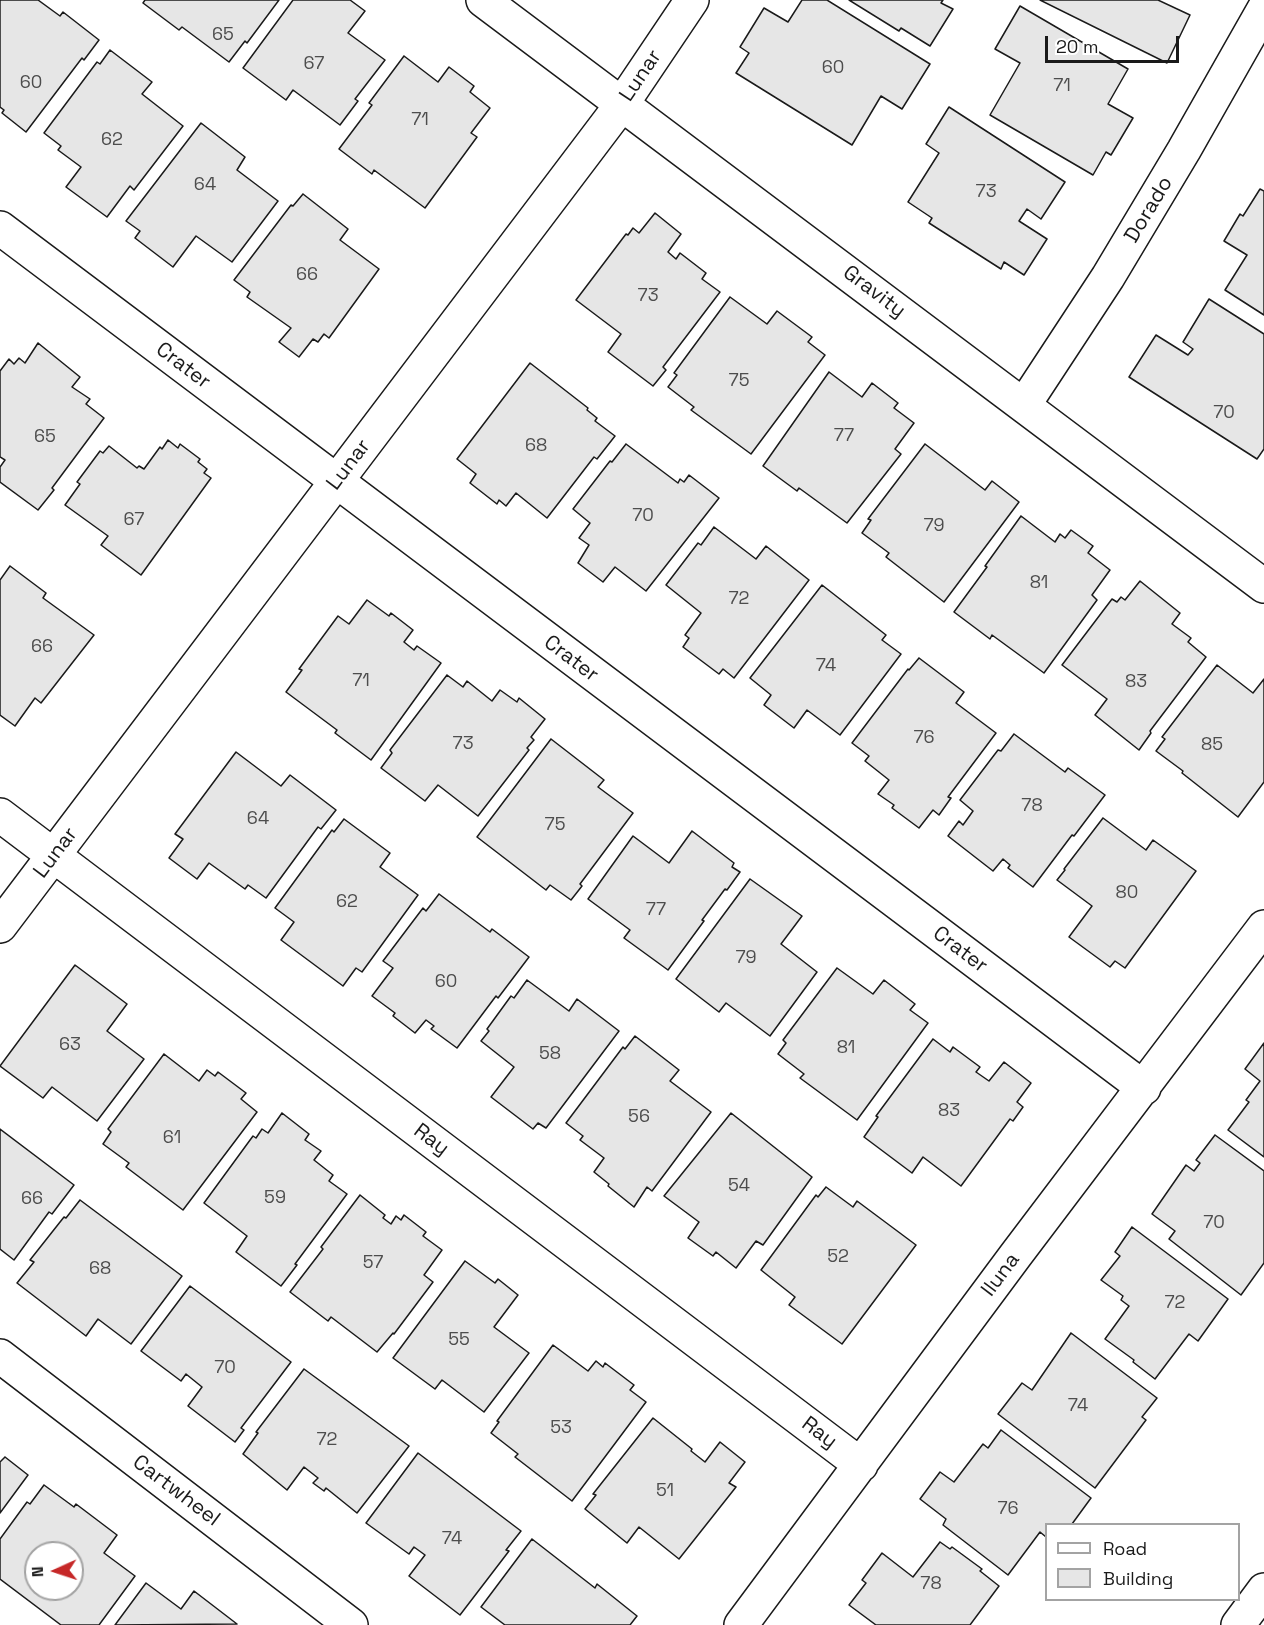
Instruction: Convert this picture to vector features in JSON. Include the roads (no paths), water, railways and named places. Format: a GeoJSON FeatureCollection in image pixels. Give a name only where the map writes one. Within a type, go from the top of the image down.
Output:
{"type":"FeatureCollection","features":[{"type":"Feature","properties":{"kind":"street","name":"Gravity"},"geometry":{"type":"LineString","coordinates":[[483,0],[1264,586]]}},
{"type":"Feature","properties":{"kind":"street","name":"Lunar"},"geometry":{"type":"LineString","coordinates":[[0,926],[622,104],[692,0]]}},
{"type":"Feature","properties":{"kind":"street","name":"Dorado"},"geometry":{"type":"LineString","coordinates":[[1024,405],[1108,277],[1264,9]]}},
{"type":"Feature","properties":{"kind":"street","name":"Crater"},"geometry":{"type":"LineString","coordinates":[[0,228],[1144,1088]]}},
{"type":"Feature","properties":{"kind":"street","name":"Ray"},"geometry":{"type":"LineString","coordinates":[[0,815],[861,1465]]}},
{"type":"Feature","properties":{"kind":"street","name":"Iluna"},"geometry":{"type":"LineString","coordinates":[[741,1625],[1015,1256],[1264,927]]}},
{"type":"Feature","properties":{"kind":"street","name":"Cartwheel"},"geometry":{"type":"LineString","coordinates":[[0,1356],[351,1625]]}},
{"type":"Feature","properties":{"kind":"street"},"geometry":{"type":"LineString","coordinates":[[1238,1625],[1264,1590]]}}]}
